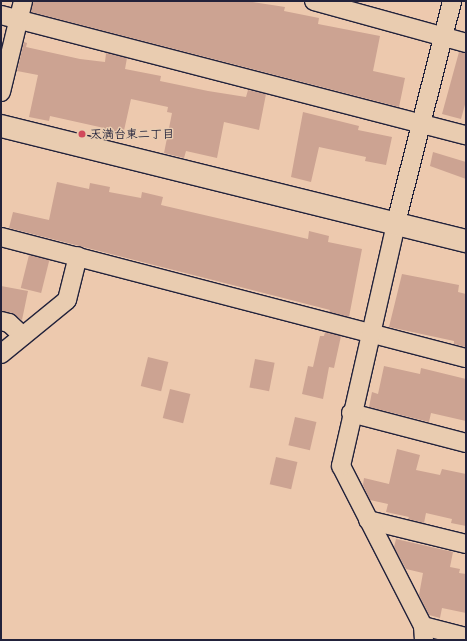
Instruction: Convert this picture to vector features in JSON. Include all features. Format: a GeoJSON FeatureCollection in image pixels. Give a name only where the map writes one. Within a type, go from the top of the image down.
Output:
{"type":"FeatureCollection","features":[{"type":"Feature","properties":{"kind":"street"},"geometry":{"type":"LineString","coordinates":[[1,92],[23,1]]}},
{"type":"Feature","properties":{"kind":"street"},"geometry":{"type":"LineString","coordinates":[[314,1],[466,43]]}},
{"type":"Feature","properties":{"kind":"street"},"geometry":{"type":"LineString","coordinates":[[452,1],[396,222],[351,413],[341,466],[423,633],[466,637]]}},
{"type":"Feature","properties":{"kind":"street"},"geometry":{"type":"LineString","coordinates":[[1,15],[466,135]]}},
{"type":"Feature","properties":{"kind":"street"},"geometry":{"type":"LineString","coordinates":[[1,126],[396,222],[466,241]]}},
{"type":"Feature","properties":{"kind":"street"},"geometry":{"type":"LineString","coordinates":[[1,237],[466,358]]}},
{"type":"Feature","properties":{"kind":"street"},"geometry":{"type":"LineString","coordinates":[[1,354],[67,300],[78,256]]}},
{"type":"Feature","properties":{"kind":"street"},"geometry":{"type":"LineString","coordinates":[[1,321],[9,323],[23,336]]}},
{"type":"Feature","properties":{"kind":"street"},"geometry":{"type":"LineString","coordinates":[[351,413],[466,443]]}},
{"type":"Feature","properties":{"kind":"street"},"geometry":{"type":"LineString","coordinates":[[368,520],[466,544]]}},
{"type":"Feature","properties":{"kind":"building"},"geometry":{"type":"Polygon","coordinates":[[[33,1],[246,1],[285,7],[284,11],[319,18],[318,24],[380,36],[373,71],[405,78],[399,107],[31,12],[33,1]]]}},
{"type":"Feature","properties":{"kind":"building"},"geometry":{"type":"Polygon","coordinates":[[[24,42],[27,43],[26,47],[80,59],[105,62],[106,53],[127,58],[125,69],[161,76],[160,81],[246,97],[248,90],[266,94],[259,130],[224,122],[217,158],[186,151],[184,158],[164,153],[172,113],[167,112],[168,107],[131,99],[123,135],[103,131],[104,128],[50,116],[49,121],[29,117],[38,75],[17,71],[24,42]]]}},
{"type":"Feature","properties":{"kind":"building"},"geometry":{"type":"Polygon","coordinates":[[[459,52],[466,53],[466,101],[461,119],[442,114],[459,52]]]}},
{"type":"Feature","properties":{"kind":"building"},"geometry":{"type":"Polygon","coordinates":[[[303,112],[359,126],[358,130],[392,137],[386,165],[365,161],[366,157],[319,147],[311,182],[291,177],[303,112]]]}},
{"type":"Feature","properties":{"kind":"building"},"geometry":{"type":"Polygon","coordinates":[[[433,152],[466,162],[466,179],[430,166],[433,152]]]}},
{"type":"Feature","properties":{"kind":"building"},"geometry":{"type":"Polygon","coordinates":[[[57,182],[89,189],[90,183],[110,187],[109,192],[141,198],[142,192],[163,197],[161,205],[308,239],[309,231],[329,236],[328,242],[362,249],[349,317],[329,312],[330,310],[9,228],[13,212],[49,220],[57,182]]]}},
{"type":"Feature","properties":{"kind":"building"},"geometry":{"type":"Polygon","coordinates":[[[29,255],[49,260],[41,293],[21,288],[29,255]]]}},
{"type":"Feature","properties":{"kind":"building"},"geometry":{"type":"Polygon","coordinates":[[[402,274],[459,285],[458,292],[466,294],[466,347],[454,344],[454,341],[389,327],[402,274]]]}},
{"type":"Feature","properties":{"kind":"building"},"geometry":{"type":"Polygon","coordinates":[[[1,286],[28,291],[22,320],[12,313],[1,311],[1,286]]]}},
{"type":"Feature","properties":{"kind":"building"},"geometry":{"type":"Polygon","coordinates":[[[325,332],[341,336],[334,368],[329,367],[323,399],[302,394],[308,366],[313,367],[320,336],[324,336],[325,332]]]}},
{"type":"Feature","properties":{"kind":"building"},"geometry":{"type":"Polygon","coordinates":[[[148,357],[168,362],[161,391],[141,386],[148,357]]]}},
{"type":"Feature","properties":{"kind":"building"},"geometry":{"type":"Polygon","coordinates":[[[255,359],[275,363],[269,391],[249,387],[255,359]]]}},
{"type":"Feature","properties":{"kind":"building"},"geometry":{"type":"Polygon","coordinates":[[[384,366],[420,374],[421,368],[466,379],[466,421],[431,413],[429,422],[369,407],[372,392],[378,394],[384,366]]]}},
{"type":"Feature","properties":{"kind":"building"},"geometry":{"type":"Polygon","coordinates":[[[170,389],[190,394],[183,423],[163,418],[170,389]]]}},
{"type":"Feature","properties":{"kind":"building"},"geometry":{"type":"Polygon","coordinates":[[[295,417],[316,422],[310,450],[288,445],[295,417]]]}},
{"type":"Feature","properties":{"kind":"building"},"geometry":{"type":"Polygon","coordinates":[[[397,449],[420,455],[416,470],[440,475],[442,469],[466,474],[466,526],[451,523],[452,519],[426,513],[424,523],[408,519],[409,517],[386,512],[388,504],[370,500],[363,485],[364,478],[389,484],[397,449]]]}},
{"type":"Feature","properties":{"kind":"building"},"geometry":{"type":"Polygon","coordinates":[[[276,457],[297,462],[291,489],[270,484],[276,457]]]}},
{"type":"Feature","properties":{"kind":"building"},"geometry":{"type":"Polygon","coordinates":[[[396,539],[453,552],[450,567],[460,569],[459,573],[466,574],[466,613],[442,608],[440,618],[429,615],[419,595],[423,573],[406,569],[394,547],[396,539]]]}},
{"type":"Feature","properties":{"kind":"place","name":"天満台東二丁目"},"geometry":{"type":"Point","coordinates":[82,134]}}]}
